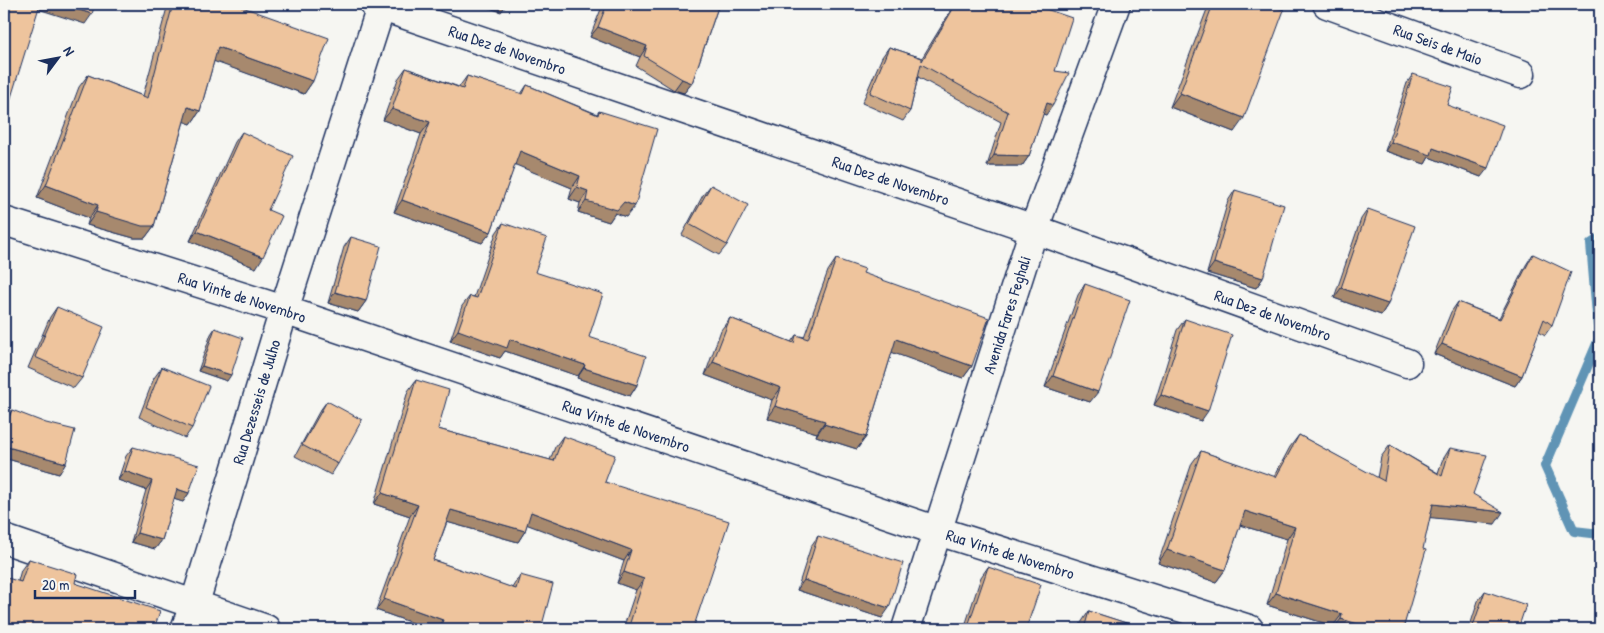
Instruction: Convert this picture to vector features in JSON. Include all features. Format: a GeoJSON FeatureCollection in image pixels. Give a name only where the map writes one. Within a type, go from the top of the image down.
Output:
{"type":"FeatureCollection","features":[{"type":"Feature","properties":{"kind":"street","name":"Avenida Fares Feghali"},"geometry":{"type":"LineString","coordinates":[[906,629],[1034,229],[1116,4]]}},
{"type":"Feature","properties":{"kind":"street","name":"Rua Seis de Maio"},"geometry":{"type":"LineString","coordinates":[[1327,4],[1521,74]]}},
{"type":"Feature","properties":{"kind":"street","name":"Rua Dez de Novembro"},"geometry":{"type":"LineString","coordinates":[[379,5],[1034,229],[1407,363]]}},
{"type":"Feature","properties":{"kind":"street","name":"Rua Dezesseis de Julho"},"geometry":{"type":"LineString","coordinates":[[189,618],[379,5]]}},
{"type":"Feature","properties":{"kind":"street","name":"Rua Vinte de Novembro"},"geometry":{"type":"LineString","coordinates":[[4,220],[284,310],[938,531],[1249,629]]}},
{"type":"Feature","properties":{"kind":"street"},"geometry":{"type":"LineString","coordinates":[[4,539],[189,618],[266,629]]}},
{"type":"Feature","properties":{"kind":"building"},"geometry":{"type":"Polygon","coordinates":[[[4,4],[40,4],[4,120],[4,4]]]}},
{"type":"Feature","properties":{"kind":"building"},"geometry":{"type":"Polygon","coordinates":[[[61,4],[95,4],[92,14],[61,4]]]}},
{"type":"Feature","properties":{"kind":"building"},"geometry":{"type":"Polygon","coordinates":[[[173,4],[234,4],[329,38],[313,81],[218,47],[200,111],[188,107],[154,226],[142,226],[96,212],[98,205],[46,185],[88,75],[148,98],[173,4]]]}},
{"type":"Feature","properties":{"kind":"building"},"geometry":{"type":"Polygon","coordinates":[[[607,4],[719,4],[692,83],[644,56],[647,46],[598,27],[607,4]]]}},
{"type":"Feature","properties":{"kind":"building"},"geometry":{"type":"Polygon","coordinates":[[[956,4],[1045,4],[1043,8],[1072,18],[1055,71],[1069,73],[1053,105],[1047,103],[1029,156],[994,155],[1008,112],[921,64],[910,111],[870,93],[889,47],[922,58],[922,61],[956,4]]]}},
{"type":"Feature","properties":{"kind":"building"},"geometry":{"type":"Polygon","coordinates":[[[1213,4],[1267,4],[1284,10],[1244,118],[1180,93],[1213,4]]]}},
{"type":"Feature","properties":{"kind":"building"},"geometry":{"type":"Polygon","coordinates":[[[406,68],[463,89],[467,76],[523,94],[527,85],[598,115],[599,111],[657,129],[635,206],[624,202],[617,210],[586,201],[588,191],[577,187],[580,176],[520,151],[491,232],[402,200],[430,122],[392,109],[406,68]]]}},
{"type":"Feature","properties":{"kind":"building"},"geometry":{"type":"Polygon","coordinates":[[[1413,74],[1453,87],[1447,105],[1503,125],[1488,168],[1433,148],[1431,155],[1391,142],[1413,74]]]}},
{"type":"Feature","properties":{"kind":"building"},"geometry":{"type":"Polygon","coordinates":[[[242,132],[293,156],[268,210],[282,216],[263,257],[197,231],[242,132]]]}},
{"type":"Feature","properties":{"kind":"building"},"geometry":{"type":"Polygon","coordinates":[[[711,185],[748,205],[727,245],[689,224],[711,185]]]}},
{"type":"Feature","properties":{"kind":"building"},"geometry":{"type":"Polygon","coordinates":[[[1235,190],[1284,205],[1263,278],[1214,263],[1235,190]]]}},
{"type":"Feature","properties":{"kind":"building"},"geometry":{"type":"Polygon","coordinates":[[[1368,209],[1415,226],[1388,304],[1341,288],[1368,209]]]}},
{"type":"Feature","properties":{"kind":"building"},"geometry":{"type":"Polygon","coordinates":[[[503,223],[547,238],[535,272],[603,294],[589,337],[646,356],[637,385],[584,368],[585,365],[510,339],[507,348],[458,330],[470,296],[477,298],[503,223]]]}},
{"type":"Feature","properties":{"kind":"building"},"geometry":{"type":"Polygon","coordinates":[[[351,237],[381,246],[366,301],[335,292],[351,237]]]}},
{"type":"Feature","properties":{"kind":"building"},"geometry":{"type":"Polygon","coordinates":[[[1533,254],[1571,272],[1552,325],[1544,319],[1522,376],[1442,344],[1458,302],[1500,319],[1533,254]]]}},
{"type":"Feature","properties":{"kind":"building"},"geometry":{"type":"Polygon","coordinates":[[[836,259],[865,269],[863,273],[989,318],[972,366],[896,339],[866,437],[824,424],[825,421],[775,406],[781,388],[713,362],[730,318],[794,343],[796,335],[808,339],[836,259]]]}},
{"type":"Feature","properties":{"kind":"building"},"geometry":{"type":"Polygon","coordinates":[[[1085,284],[1130,300],[1098,392],[1053,376],[1085,284]]]}},
{"type":"Feature","properties":{"kind":"building"},"geometry":{"type":"Polygon","coordinates":[[[57,307],[104,327],[82,378],[35,357],[57,307]]]}},
{"type":"Feature","properties":{"kind":"building"},"geometry":{"type":"Polygon","coordinates":[[[1185,319],[1232,335],[1208,411],[1161,395],[1185,319]]]}},
{"type":"Feature","properties":{"kind":"building"},"geometry":{"type":"Polygon","coordinates":[[[215,328],[243,338],[231,375],[202,366],[215,328]]]}},
{"type":"Feature","properties":{"kind":"building"},"geometry":{"type":"Polygon","coordinates":[[[162,367],[209,386],[192,428],[146,407],[162,367]]]}},
{"type":"Feature","properties":{"kind":"building"},"geometry":{"type":"Polygon","coordinates":[[[416,380],[449,390],[438,429],[554,461],[563,436],[615,455],[605,482],[729,521],[693,629],[628,629],[644,579],[624,572],[631,550],[531,512],[525,531],[451,510],[433,560],[516,589],[520,575],[553,584],[541,629],[440,629],[443,620],[384,599],[418,505],[382,493],[416,380]]]}},
{"type":"Feature","properties":{"kind":"building"},"geometry":{"type":"Polygon","coordinates":[[[327,401],[362,420],[338,464],[302,445],[327,401]]]}},
{"type":"Feature","properties":{"kind":"building"},"geometry":{"type":"Polygon","coordinates":[[[12,410],[46,423],[75,430],[66,463],[4,446],[4,430],[12,410]]]}},
{"type":"Feature","properties":{"kind":"building"},"geometry":{"type":"Polygon","coordinates":[[[1299,435],[1384,481],[1390,445],[1442,476],[1450,448],[1487,455],[1473,494],[1503,512],[1433,504],[1423,549],[1426,550],[1403,629],[1375,629],[1341,619],[1342,614],[1276,593],[1295,527],[1245,511],[1225,570],[1167,550],[1201,451],[1276,477],[1299,435]]]}},
{"type":"Feature","properties":{"kind":"building"},"geometry":{"type":"Polygon","coordinates":[[[133,447],[199,465],[189,493],[177,489],[162,540],[137,533],[152,481],[125,471],[133,447]]]}},
{"type":"Feature","properties":{"kind":"building"},"geometry":{"type":"Polygon","coordinates":[[[818,536],[903,563],[889,608],[804,580],[818,536]]]}},
{"type":"Feature","properties":{"kind":"building"},"geometry":{"type":"Polygon","coordinates":[[[29,559],[77,574],[75,583],[160,611],[154,629],[4,628],[4,577],[21,582],[29,559]]]}},
{"type":"Feature","properties":{"kind":"building"},"geometry":{"type":"Polygon","coordinates":[[[988,567],[1041,585],[1026,629],[967,629],[988,567]]]}},
{"type":"Feature","properties":{"kind":"building"},"geometry":{"type":"Polygon","coordinates":[[[1485,591],[1526,605],[1518,629],[1472,629],[1485,591]]]}},
{"type":"Feature","properties":{"kind":"building"},"geometry":{"type":"Polygon","coordinates":[[[1089,611],[1145,629],[1084,629],[1089,611]]]}},
{"type":"Feature","properties":{"kind":"building"},"geometry":{"type":"Polygon","coordinates":[[[942,625],[957,629],[941,629],[942,625]]]}},
{"type":"Feature","properties":{"kind":"waterway"},"geometry":{"type":"LineString","coordinates":[[1600,238],[1591,244],[1599,339],[1545,466],[1574,531],[1600,534]]}}]}
